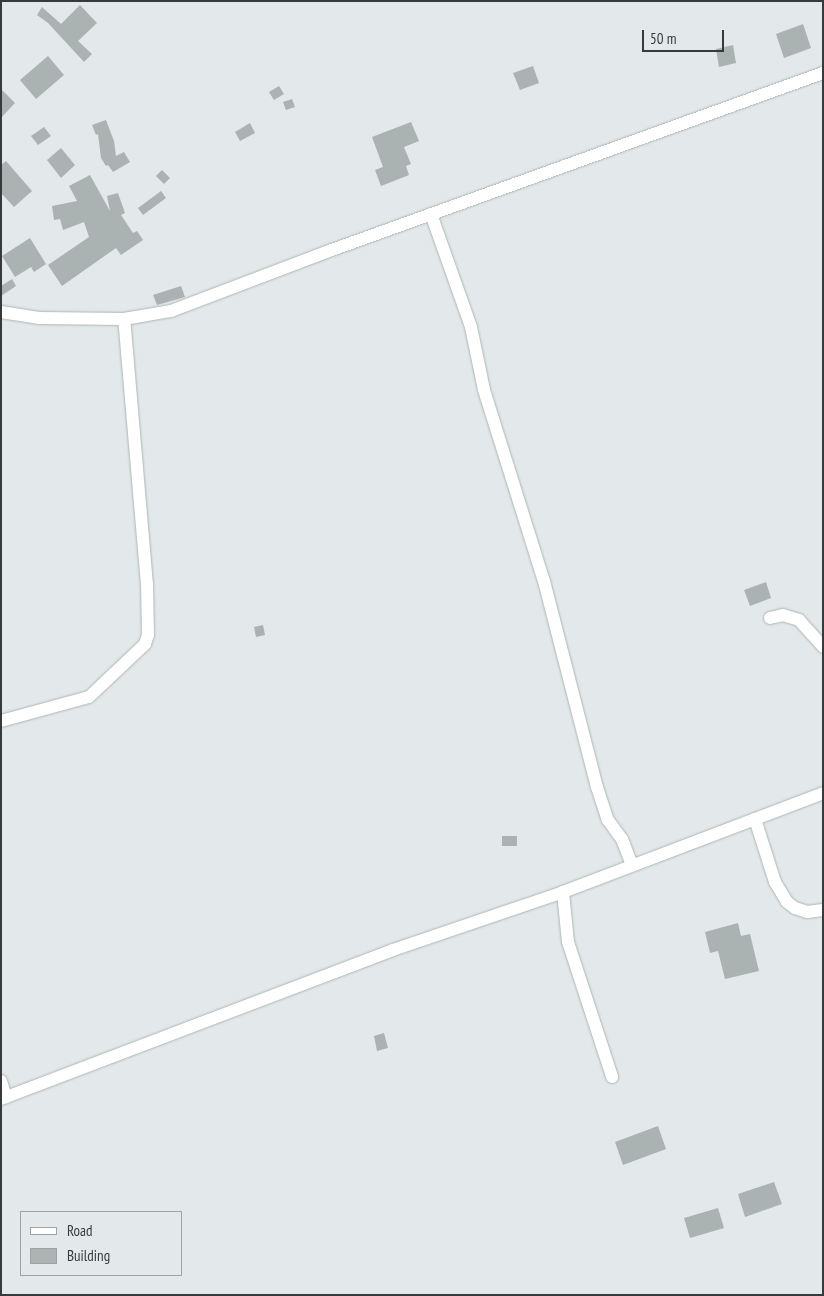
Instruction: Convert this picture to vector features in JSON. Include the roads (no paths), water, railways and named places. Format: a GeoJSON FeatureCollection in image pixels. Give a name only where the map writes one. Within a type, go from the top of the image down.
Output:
{"type":"FeatureCollection","features":[{"type":"Feature","properties":{"kind":"street"},"geometry":{"type":"LineString","coordinates":[[1,312],[39,318],[124,319],[171,311],[431,214],[823,73]]}},
{"type":"Feature","properties":{"kind":"street"},"geometry":{"type":"LineString","coordinates":[[431,214],[471,327],[484,390],[544,581],[597,787],[608,820],[622,839],[632,865]]}},
{"type":"Feature","properties":{"kind":"street"},"geometry":{"type":"LineString","coordinates":[[1,720],[89,697],[145,644],[148,635],[147,585],[124,319]]}},
{"type":"Feature","properties":{"kind":"street"},"geometry":{"type":"LineString","coordinates":[[770,618],[783,615],[799,620],[823,647]]}},
{"type":"Feature","properties":{"kind":"street"},"geometry":{"type":"LineString","coordinates":[[1,1081],[3,1098],[394,950],[563,892],[823,793]]}},
{"type":"Feature","properties":{"kind":"street"},"geometry":{"type":"LineString","coordinates":[[755,818],[775,882],[787,902],[795,908],[807,912],[823,910]]}},
{"type":"Feature","properties":{"kind":"street"},"geometry":{"type":"LineString","coordinates":[[563,892],[568,942],[612,1077]]}}]}
